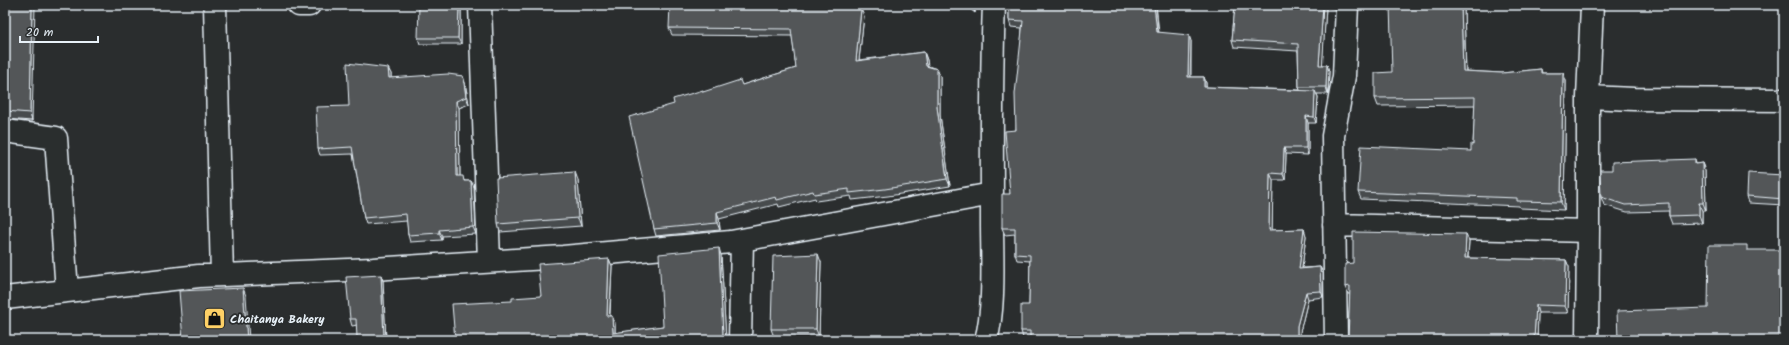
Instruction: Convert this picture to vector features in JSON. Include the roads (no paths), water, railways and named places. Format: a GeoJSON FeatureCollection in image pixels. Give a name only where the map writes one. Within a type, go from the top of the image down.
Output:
{"type":"FeatureCollection","features":[{"type":"Feature","properties":{"kind":"street"},"geometry":{"type":"LineString","coordinates":[[215,5],[222,275]]}},
{"type":"Feature","properties":{"kind":"street"},"geometry":{"type":"LineString","coordinates":[[299,5],[308,5]]}},
{"type":"Feature","properties":{"kind":"street"},"geometry":{"type":"LineString","coordinates":[[480,5],[489,261]]}},
{"type":"Feature","properties":{"kind":"street"},"geometry":{"type":"LineString","coordinates":[[986,340],[990,327],[994,5]]}},
{"type":"Feature","properties":{"kind":"street"},"geometry":{"type":"LineString","coordinates":[[1336,340],[1332,136],[1344,76],[1347,5]]}},
{"type":"Feature","properties":{"kind":"street"},"geometry":{"type":"LineString","coordinates":[[1586,340],[1588,97],[1592,5]]}},
{"type":"Feature","properties":{"kind":"street"},"geometry":{"type":"LineString","coordinates":[[1588,97],[1634,99],[1784,100]]}},
{"type":"Feature","properties":{"kind":"street"},"geometry":{"type":"LineString","coordinates":[[5,131],[56,138],[67,291]]}},
{"type":"Feature","properties":{"kind":"street"},"geometry":{"type":"LineString","coordinates":[[5,298],[222,275],[563,257],[742,240],[992,194]]}},
{"type":"Feature","properties":{"kind":"street"},"geometry":{"type":"LineString","coordinates":[[1334,225],[1588,231]]}},
{"type":"Feature","properties":{"kind":"street"},"geometry":{"type":"LineString","coordinates":[[740,340],[742,240]]}},
{"type":"Feature","properties":{"kind":"place","name":"Chaitanya Bakery"},"geometry":{"type":"Point","coordinates":[215,319]}}]}
